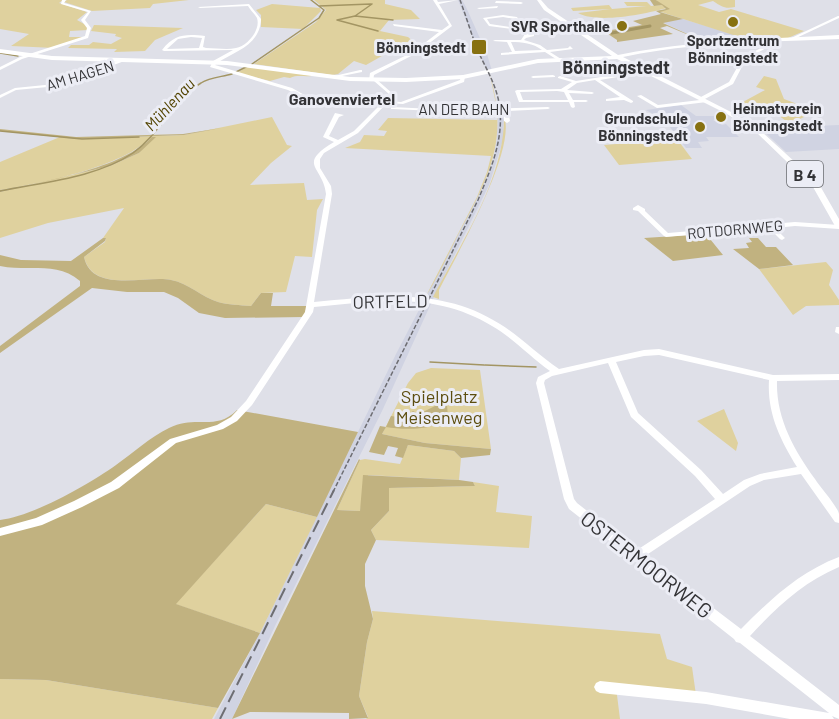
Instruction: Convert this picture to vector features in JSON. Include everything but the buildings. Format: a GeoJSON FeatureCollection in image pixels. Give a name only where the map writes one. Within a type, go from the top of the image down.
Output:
{"type":"FeatureCollection","features":[{"type":"Feature","properties":{"kind":"main road","name":"B 4"},"geometry":{"type":"LineString","coordinates":[[538,0],[546,9],[617,57],[753,128],[799,168],[821,192],[839,226]]}},
{"type":"Feature","properties":{"kind":"main road"},"geometry":{"type":"LineString","coordinates":[[0,51],[28,56],[247,64],[332,77],[373,80],[463,77],[533,62],[617,57],[650,50],[701,44],[839,37]]}},
{"type":"Feature","properties":{"kind":"street"},"geometry":{"type":"LineString","coordinates":[[0,69],[28,56],[87,37],[89,28],[83,20],[90,12],[62,3],[64,0]]}},
{"type":"Feature","properties":{"kind":"street"},"geometry":{"type":"LineString","coordinates":[[0,532],[38,522],[78,504],[114,484],[173,441],[220,427],[234,419],[249,403],[306,317],[310,304],[329,194],[328,186],[317,168],[317,159],[322,152],[356,132],[391,94],[373,80],[372,74],[402,61],[451,24],[436,2],[456,0]]}},
{"type":"Feature","properties":{"kind":"street"},"geometry":{"type":"LineString","coordinates":[[479,8],[499,8],[521,3]]}},
{"type":"Feature","properties":{"kind":"street"},"geometry":{"type":"LineString","coordinates":[[200,7],[250,6],[258,15],[260,24],[251,41],[214,62],[212,66],[290,88],[316,104],[350,99],[383,105],[401,103],[418,99],[437,88],[462,81],[463,77]]}},
{"type":"Feature","properties":{"kind":"street"},"geometry":{"type":"LineString","coordinates":[[499,8],[516,18],[519,24],[511,28],[489,25],[485,18],[499,8]]}},
{"type":"Feature","properties":{"kind":"street"},"geometry":{"type":"LineString","coordinates":[[791,39],[839,17]]}},
{"type":"Feature","properties":{"kind":"street"},"geometry":{"type":"LineString","coordinates":[[394,25],[442,31]]}},
{"type":"Feature","properties":{"kind":"street"},"geometry":{"type":"LineString","coordinates":[[522,40],[529,36]]}},
{"type":"Feature","properties":{"kind":"street"},"geometry":{"type":"LineString","coordinates":[[205,49],[201,48],[204,37],[179,37],[173,38],[164,50],[237,49]]}},
{"type":"Feature","properties":{"kind":"street"},"geometry":{"type":"LineString","coordinates":[[522,40],[559,60]]}},
{"type":"Feature","properties":{"kind":"street"},"geometry":{"type":"LineString","coordinates":[[495,41],[522,40],[547,43],[558,50]]}},
{"type":"Feature","properties":{"kind":"street"},"geometry":{"type":"LineString","coordinates":[[639,96],[658,107],[703,100],[728,86],[744,58],[766,47],[758,40]]}},
{"type":"Feature","properties":{"kind":"street"},"geometry":{"type":"LineString","coordinates":[[507,41],[513,52],[571,49],[570,47]]}},
{"type":"Feature","properties":{"kind":"street"},"geometry":{"type":"LineString","coordinates":[[502,54],[527,51]]}},
{"type":"Feature","properties":{"kind":"street","name":"AM HAGEN"},"geometry":{"type":"LineString","coordinates":[[0,97],[15,89],[56,85],[125,60]]}},
{"type":"Feature","properties":{"kind":"street"},"geometry":{"type":"LineString","coordinates":[[332,77],[360,71]]}},
{"type":"Feature","properties":{"kind":"street"},"geometry":{"type":"LineString","coordinates":[[564,91],[579,82],[645,71]]}},
{"type":"Feature","properties":{"kind":"street"},"geometry":{"type":"LineString","coordinates":[[533,77],[554,76],[590,84]]}},
{"type":"Feature","properties":{"kind":"street"},"geometry":{"type":"LineString","coordinates":[[596,79],[631,102]]}},
{"type":"Feature","properties":{"kind":"street"},"geometry":{"type":"LineString","coordinates":[[513,86],[518,91],[520,101],[572,104],[586,101]]}},
{"type":"Feature","properties":{"kind":"street"},"geometry":{"type":"LineString","coordinates":[[0,88],[15,89]]}},
{"type":"Feature","properties":{"kind":"street"},"geometry":{"type":"LineString","coordinates":[[518,91],[537,88],[592,93]]}},
{"type":"Feature","properties":{"kind":"street"},"geometry":{"type":"LineString","coordinates":[[564,91],[572,104]]}},
{"type":"Feature","properties":{"kind":"street"},"geometry":{"type":"LineString","coordinates":[[608,100],[650,94]]}},
{"type":"Feature","properties":{"kind":"street"},"geometry":{"type":"LineString","coordinates":[[535,102],[537,109]]}},
{"type":"Feature","properties":{"kind":"street","name":"AN DER BAHN"},"geometry":{"type":"LineString","coordinates":[[383,105],[445,111],[548,108]]}},
{"type":"Feature","properties":{"kind":"street"},"geometry":{"type":"LineString","coordinates":[[506,110],[507,121]]}},
{"type":"Feature","properties":{"kind":"street"},"geometry":{"type":"LineString","coordinates":[[337,116],[326,137],[338,142]]}},
{"type":"Feature","properties":{"kind":"street","name":"ROTDORNWEG"},"geometry":{"type":"LineString","coordinates":[[641,211],[666,235],[795,224],[839,226]]}},
{"type":"Feature","properties":{"kind":"street"},"geometry":{"type":"LineString","coordinates":[[770,226],[782,238]]}},
{"type":"Feature","properties":{"kind":"street","name":"ORTFELD"},"geometry":{"type":"LineString","coordinates":[[310,304],[407,297],[440,301],[496,325],[557,372]]}},
{"type":"Feature","properties":{"kind":"street"},"geometry":{"type":"LineString","coordinates":[[557,372],[644,353],[659,352],[774,378],[839,377]]}},
{"type":"Feature","properties":{"kind":"street"},"geometry":{"type":"LineString","coordinates":[[610,360],[634,415],[698,473],[721,498]]}},
{"type":"Feature","properties":{"kind":"street","name":"OSTERMOORWEG"},"geometry":{"type":"LineString","coordinates":[[557,372],[541,379],[540,383],[569,499],[573,506],[839,713]]}},
{"type":"Feature","properties":{"kind":"street"},"geometry":{"type":"LineString","coordinates":[[774,378],[772,387],[779,420],[803,470],[839,519]]}},
{"type":"Feature","properties":{"kind":"street"},"geometry":{"type":"LineString","coordinates":[[636,556],[721,498],[763,477],[803,470]]}},
{"type":"Feature","properties":{"kind":"street"},"geometry":{"type":"LineString","coordinates":[[740,638],[788,590],[810,575],[839,562]]}},
{"type":"Feature","properties":{"kind":"street"},"geometry":{"type":"LineString","coordinates":[[600,687],[706,698],[827,719]]}},
{"type":"Feature","properties":{"kind":"shaded area"},"geometry":{"type":"Polygon","coordinates":[[[458,0],[462,0],[466,7],[492,71],[488,72],[481,58],[458,0]]]}},
{"type":"Feature","properties":{"kind":"shaded area"},"geometry":{"type":"Polygon","coordinates":[[[683,19],[746,39],[703,41],[662,22],[683,19]]]}},
{"type":"Feature","properties":{"kind":"shaded area"},"geometry":{"type":"Polygon","coordinates":[[[681,105],[696,116],[719,118],[713,120],[722,125],[726,124],[739,137],[706,137],[709,141],[698,142],[702,148],[686,148],[666,122],[646,110],[681,105]]]}},
{"type":"Feature","properties":{"kind":"shaded area"},"geometry":{"type":"Polygon","coordinates":[[[498,111],[504,112],[503,140],[489,185],[232,719],[214,719],[260,633],[396,354],[484,185],[493,162],[498,111]]]}},
{"type":"Feature","properties":{"kind":"shaded area"},"geometry":{"type":"Polygon","coordinates":[[[839,125],[839,149],[786,152],[760,128],[839,125]]]}},
{"type":"Feature","properties":{"kind":"green space"},"geometry":{"type":"Polygon","coordinates":[[[0,0],[63,0],[59,3],[87,12],[77,20],[86,25],[88,30],[70,31],[69,37],[84,37],[55,48],[11,46],[29,34],[0,29],[0,0]]]}},
{"type":"Feature","properties":{"kind":"green space"},"geometry":{"type":"Polygon","coordinates":[[[67,0],[189,0],[153,4],[150,8],[92,11],[64,2],[67,0]]]}},
{"type":"Feature","properties":{"kind":"green space"},"geometry":{"type":"Polygon","coordinates":[[[314,0],[385,0],[385,4],[411,10],[420,19],[389,20],[380,31],[408,37],[415,43],[405,50],[396,48],[366,65],[354,61],[338,74],[332,75],[254,64],[316,22],[326,10],[314,0]]]}},
{"type":"Feature","properties":{"kind":"green space"},"geometry":{"type":"Polygon","coordinates":[[[650,0],[656,0],[670,9],[660,12],[683,19],[663,23],[703,41],[667,26],[660,28],[673,34],[617,42],[605,32],[587,34],[642,25],[633,21],[661,14],[656,11],[666,9],[662,5],[654,6],[650,0]]]}},
{"type":"Feature","properties":{"kind":"green space","name":"Sportzentrum Bönningstedt"},"geometry":{"type":"Polygon","coordinates":[[[656,0],[735,0],[735,7],[732,8],[724,7],[713,1],[698,5],[719,12],[731,9],[804,31],[788,38],[749,40],[658,11],[667,8],[634,15],[597,18],[578,13],[611,9],[573,11],[571,8],[609,5],[612,9],[647,6],[627,6],[624,2],[647,2],[651,6],[662,5],[656,0]]]}},
{"type":"Feature","properties":{"kind":"green space"},"geometry":{"type":"Polygon","coordinates":[[[272,4],[320,8],[321,11],[303,29],[261,27],[261,15],[256,10],[272,4]]]}},
{"type":"Feature","properties":{"kind":"green space"},"geometry":{"type":"Polygon","coordinates":[[[94,25],[183,28],[155,40],[145,51],[114,52],[117,49],[68,48],[71,45],[89,45],[93,42],[111,44],[122,38],[115,36],[116,34],[91,31],[94,25]]]}},
{"type":"Feature","properties":{"kind":"green space"},"geometry":{"type":"Polygon","coordinates":[[[250,65],[316,75],[284,77],[270,81],[237,73],[250,65]]]}},
{"type":"Feature","properties":{"kind":"green space"},"geometry":{"type":"Polygon","coordinates":[[[764,76],[776,79],[784,99],[816,111],[790,124],[774,112],[769,115],[741,103],[765,90],[756,87],[764,76]]]}},
{"type":"Feature","properties":{"kind":"green space"},"geometry":{"type":"Polygon","coordinates":[[[496,109],[497,111],[436,111],[496,109]]]}},
{"type":"Feature","properties":{"kind":"green space"},"geometry":{"type":"Polygon","coordinates":[[[504,116],[506,132],[494,177],[483,203],[439,290],[439,299],[433,297],[468,232],[489,186],[497,163],[504,116]]]}},
{"type":"Feature","properties":{"kind":"green space"},"geometry":{"type":"Polygon","coordinates":[[[272,117],[287,145],[292,146],[271,163],[250,185],[304,183],[307,200],[323,199],[317,210],[312,257],[295,256],[286,292],[261,293],[251,306],[218,302],[171,280],[122,280],[98,276],[89,268],[84,257],[105,242],[106,238],[103,238],[124,208],[48,223],[0,238],[0,192],[44,182],[0,190],[0,162],[60,137],[77,139],[184,135],[272,117]],[[151,137],[122,157],[60,178],[110,166],[139,153],[151,137]]]}},
{"type":"Feature","properties":{"kind":"green space"},"geometry":{"type":"Polygon","coordinates":[[[388,118],[497,120],[493,158],[487,176],[479,195],[439,274],[426,296],[477,197],[491,156],[345,148],[360,142],[364,135],[384,136],[387,131],[378,130],[388,118]]]}},
{"type":"Feature","properties":{"kind":"green space"},"geometry":{"type":"Polygon","coordinates":[[[221,128],[184,135],[77,139],[0,131],[0,129],[76,137],[183,134],[221,128]]]}},
{"type":"Feature","properties":{"kind":"green space"},"geometry":{"type":"Polygon","coordinates":[[[152,137],[156,137],[139,153],[110,166],[69,176],[122,157],[139,148],[152,137]]]}},
{"type":"Feature","properties":{"kind":"green space"},"geometry":{"type":"Polygon","coordinates":[[[677,139],[692,159],[619,165],[604,145],[677,139]]]}},
{"type":"Feature","properties":{"kind":"green space"},"geometry":{"type":"Polygon","coordinates":[[[34,184],[0,192],[0,190],[34,184]]]}},
{"type":"Feature","properties":{"kind":"green space"},"geometry":{"type":"Polygon","coordinates":[[[706,234],[723,255],[673,261],[644,238],[706,234]]]}},
{"type":"Feature","properties":{"kind":"green space"},"geometry":{"type":"Polygon","coordinates":[[[106,238],[105,241],[84,257],[89,268],[98,276],[122,281],[171,280],[212,300],[234,305],[251,306],[261,293],[273,293],[271,306],[307,306],[304,317],[225,318],[199,313],[178,298],[164,292],[127,292],[92,288],[0,353],[0,346],[80,286],[80,281],[71,275],[52,269],[0,266],[0,255],[21,260],[71,261],[106,238]]]}},
{"type":"Feature","properties":{"kind":"green space"},"geometry":{"type":"Polygon","coordinates":[[[749,238],[758,238],[766,247],[776,247],[793,265],[759,269],[733,249],[749,248],[746,243],[752,242],[749,238]]]}},
{"type":"Feature","properties":{"kind":"green space"},"geometry":{"type":"Polygon","coordinates":[[[826,262],[833,270],[829,285],[839,300],[839,305],[806,306],[793,315],[759,269],[826,262]]]}},
{"type":"Feature","properties":{"kind":"green space","name":"Spielplatz Meisenweg"},"geometry":{"type":"Polygon","coordinates":[[[431,368],[480,370],[491,449],[425,443],[382,434],[408,383],[416,373],[431,368]]]}},
{"type":"Feature","properties":{"kind":"green space"},"geometry":{"type":"Polygon","coordinates":[[[443,402],[447,405],[448,417],[436,425],[410,429],[386,427],[391,416],[404,418],[413,411],[419,414],[443,402]]]}},
{"type":"Feature","properties":{"kind":"green space"},"geometry":{"type":"Polygon","coordinates":[[[724,409],[738,443],[736,451],[697,421],[724,409]]]}},
{"type":"Feature","properties":{"kind":"green space"},"geometry":{"type":"Polygon","coordinates":[[[237,410],[358,432],[317,517],[266,504],[176,604],[260,633],[218,708],[46,680],[0,679],[0,520],[28,513],[76,490],[169,428],[188,422],[221,420],[237,410]]]}},
{"type":"Feature","properties":{"kind":"green space"},"geometry":{"type":"Polygon","coordinates":[[[380,426],[386,427],[382,434],[425,443],[491,449],[490,455],[461,458],[454,451],[408,445],[403,458],[395,456],[398,448],[388,446],[384,455],[369,452],[380,426]]]}},
{"type":"Feature","properties":{"kind":"green space"},"geometry":{"type":"Polygon","coordinates":[[[408,445],[454,451],[461,458],[459,480],[368,475],[360,511],[337,510],[360,460],[400,464],[408,445]]]}},
{"type":"Feature","properties":{"kind":"green space"},"geometry":{"type":"Polygon","coordinates":[[[359,459],[337,510],[360,511],[363,475],[459,480],[473,482],[475,486],[389,488],[389,511],[371,530],[376,540],[365,564],[365,586],[373,619],[359,696],[368,718],[349,719],[349,713],[250,712],[232,719],[359,459]]]}},
{"type":"Feature","properties":{"kind":"green space"},"geometry":{"type":"Polygon","coordinates":[[[473,482],[499,486],[496,512],[532,516],[529,548],[376,540],[371,530],[389,511],[389,488],[475,486],[473,482]]]}},
{"type":"Feature","properties":{"kind":"green space"},"geometry":{"type":"Polygon","coordinates":[[[266,504],[317,517],[260,633],[175,604],[266,504]]]}},
{"type":"Feature","properties":{"kind":"green space"},"geometry":{"type":"Polygon","coordinates":[[[372,611],[660,634],[667,659],[692,667],[696,695],[616,687],[620,719],[366,719],[368,717],[359,696],[373,619],[372,611]]]}},
{"type":"Feature","properties":{"kind":"green space"},"geometry":{"type":"Polygon","coordinates":[[[0,679],[46,680],[218,708],[212,719],[0,719],[0,679]]]}},
{"type":"Feature","properties":{"kind":"waterway","name":"Mühlenau"},"geometry":{"type":"LineString","coordinates":[[252,64],[319,18],[324,10],[311,0]]}},
{"type":"Feature","properties":{"kind":"waterway"},"geometry":{"type":"LineString","coordinates":[[319,6],[371,4]]}},
{"type":"Feature","properties":{"kind":"waterway"},"geometry":{"type":"LineString","coordinates":[[355,16],[372,4]]}},
{"type":"Feature","properties":{"kind":"waterway"},"geometry":{"type":"LineString","coordinates":[[355,16],[393,20]]}},
{"type":"Feature","properties":{"kind":"waterway"},"geometry":{"type":"LineString","coordinates":[[355,16],[337,20],[378,31]]}},
{"type":"Feature","properties":{"kind":"waterway"},"geometry":{"type":"LineString","coordinates":[[612,33],[650,26]]}},
{"type":"Feature","properties":{"kind":"waterway"},"geometry":{"type":"LineString","coordinates":[[0,53],[18,56]]}},
{"type":"Feature","properties":{"kind":"waterway","name":"Mühlenau"},"geometry":{"type":"LineString","coordinates":[[236,72],[248,66]]}},
{"type":"Feature","properties":{"kind":"waterway","name":"Mühlenau"},"geometry":{"type":"LineString","coordinates":[[0,191],[86,174],[118,161],[143,145],[191,90],[208,79],[232,74]]}},
{"type":"Feature","properties":{"kind":"waterway"},"geometry":{"type":"LineString","coordinates":[[0,131],[82,139],[139,137]]}},
{"type":"Feature","properties":{"kind":"waterway"},"geometry":{"type":"LineString","coordinates":[[430,362],[484,365]]}},
{"type":"Feature","properties":{"kind":"waterway"},"geometry":{"type":"LineString","coordinates":[[485,365],[536,367]]}},
{"type":"Feature","properties":{"kind":"railway"},"geometry":{"type":"LineString","coordinates":[[333,492],[478,200],[498,145],[500,110],[497,94],[477,49],[460,0]]}},
{"type":"Feature","properties":{"kind":"railway"},"geometry":{"type":"LineString","coordinates":[[220,719],[334,490]]}},
{"type":"Feature","properties":{"kind":"place","name":"Sportzentrum Bönningstedt"},"geometry":{"type":"Point","coordinates":[733,22]}},
{"type":"Feature","properties":{"kind":"place","name":"SVR Sporthalle"},"geometry":{"type":"Point","coordinates":[622,26]}},
{"type":"Feature","properties":{"kind":"place","name":"Bönningstedt"},"geometry":{"type":"Point","coordinates":[479,47]}},
{"type":"Feature","properties":{"kind":"place","name":"Heimatverein Bönningstedt"},"geometry":{"type":"Point","coordinates":[721,117]}},
{"type":"Feature","properties":{"kind":"place","name":"Grundschule Bönningstedt"},"geometry":{"type":"Point","coordinates":[700,127]}},
{"type":"Feature","properties":{"kind":"district","name":"Bönningstedt"},"geometry":{"type":"Point","coordinates":[616,67]}},
{"type":"Feature","properties":{"kind":"district","name":"Ganovenviertel"},"geometry":{"type":"Point","coordinates":[342,98]}}]}
